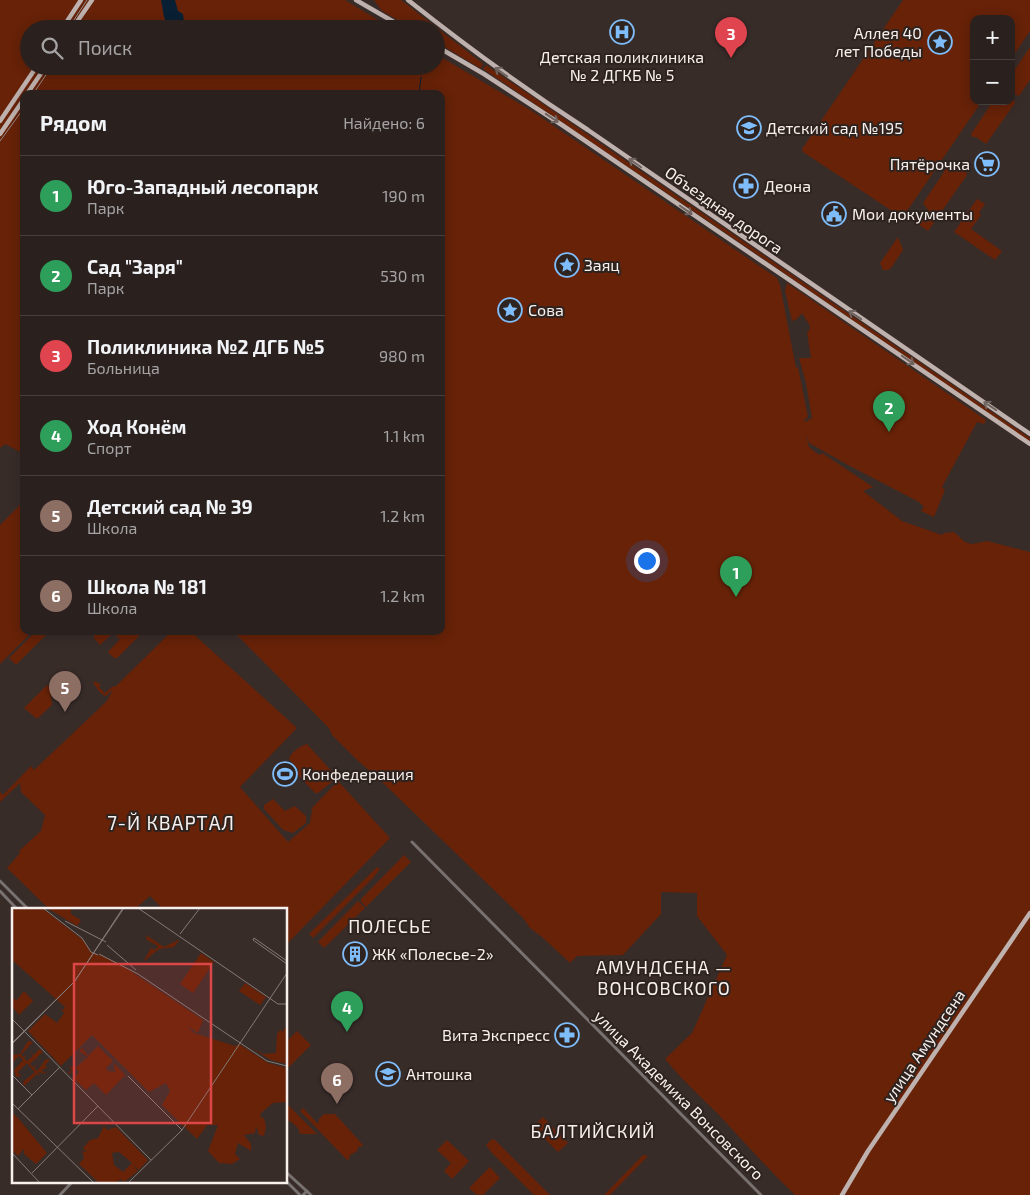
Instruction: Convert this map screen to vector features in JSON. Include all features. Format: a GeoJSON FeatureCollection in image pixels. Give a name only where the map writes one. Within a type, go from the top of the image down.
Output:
{"type":"FeatureCollection","features":[{"type":"Feature","properties":{"kind":"main road"},"geometry":{"type":"LineString","coordinates":[[67,20],[80,0]]}},
{"type":"Feature","properties":{"kind":"main road"},"geometry":{"type":"LineString","coordinates":[[78,20],[92,0]]}},
{"type":"Feature","properties":{"kind":"main road"},"geometry":{"type":"LineString","coordinates":[[356,0],[390,20]]}},
{"type":"Feature","properties":{"kind":"main road","name":"Объездная дорога"},"geometry":{"type":"LineString","coordinates":[[408,0],[434,20]]}},
{"type":"Feature","properties":{"kind":"main road","name":"Объездная дорога"},"geometry":{"type":"LineString","coordinates":[[445,29],[528,91],[588,130],[1030,434]]}},
{"type":"Feature","properties":{"kind":"main road","name":"Объездная дорога"},"geometry":{"type":"LineString","coordinates":[[445,51],[484,74],[578,136],[1030,444]]}},
{"type":"Feature","properties":{"kind":"main road"},"geometry":{"type":"LineString","coordinates":[[21,90],[31,75]]}},
{"type":"Feature","properties":{"kind":"main road"},"geometry":{"type":"LineString","coordinates":[[30,90],[40,75]]}},
{"type":"Feature","properties":{"kind":"main road"},"geometry":{"type":"LineString","coordinates":[[0,121],[20,91]]}},
{"type":"Feature","properties":{"kind":"main road"},"geometry":{"type":"LineString","coordinates":[[0,134],[20,105]]}},
{"type":"Feature","properties":{"kind":"main road","name":"улица Амундсена"},"geometry":{"type":"LineString","coordinates":[[842,1195],[868,1151],[1030,913]]}},
{"type":"Feature","properties":{"kind":"street","name":"улица Академика Вонсовского"},"geometry":{"type":"LineString","coordinates":[[412,842],[761,1195]]}},
{"type":"Feature","properties":{"kind":"street"},"geometry":{"type":"LineString","coordinates":[[0,881],[27,908]]}},
{"type":"Feature","properties":{"kind":"street"},"geometry":{"type":"LineString","coordinates":[[0,891],[16,908]]}},
{"type":"Feature","properties":{"kind":"street"},"geometry":{"type":"LineString","coordinates":[[288,1174],[310,1195]]}},
{"type":"Feature","properties":{"kind":"street"},"geometry":{"type":"LineString","coordinates":[[60,1195],[73,1182]]}},
{"type":"Feature","properties":{"kind":"street"},"geometry":{"type":"LineString","coordinates":[[287,1182],[302,1195],[307,1191]]}},
{"type":"Feature","properties":{"kind":"shaded area"},"geometry":{"type":"Polygon","coordinates":[[[0,0],[345,0],[378,20],[20,20],[20,75],[445,75],[445,59],[532,111],[777,278],[808,417],[804,420],[805,422],[812,418],[806,383],[799,358],[811,358],[807,332],[810,326],[802,313],[797,319],[792,321],[785,291],[787,283],[986,420],[984,424],[977,422],[942,487],[945,490],[934,517],[921,511],[924,507],[919,502],[809,443],[806,434],[809,447],[819,455],[822,453],[873,487],[863,491],[902,521],[942,535],[954,532],[965,542],[972,544],[987,541],[1030,552],[1030,1195],[795,1195],[665,1059],[692,1033],[727,955],[697,916],[697,893],[661,892],[661,914],[623,955],[577,956],[570,963],[530,928],[523,918],[356,759],[332,735],[329,728],[237,635],[445,635],[445,90],[20,90],[20,452],[5,444],[0,448],[0,0]]]}},
{"type":"Feature","properties":{"kind":"shaded area"},"geometry":{"type":"Polygon","coordinates":[[[374,0],[401,0],[427,20],[398,20],[382,11],[374,0]]]}},
{"type":"Feature","properties":{"kind":"shaded area"},"geometry":{"type":"Polygon","coordinates":[[[903,0],[1030,0],[1030,31],[1015,53],[1015,15],[970,15],[970,105],[979,105],[903,217],[803,152],[802,149],[903,0]]]}},
{"type":"Feature","properties":{"kind":"shaded area"},"geometry":{"type":"Polygon","coordinates":[[[445,34],[482,63],[483,66],[480,68],[445,47],[445,34]]]}},
{"type":"Feature","properties":{"kind":"shaded area"},"geometry":{"type":"Polygon","coordinates":[[[1030,47],[1030,80],[1019,96],[1015,94],[1015,69],[1030,47]]]}},
{"type":"Feature","properties":{"kind":"shaded area"},"geometry":{"type":"Polygon","coordinates":[[[486,65],[1030,438],[1030,442],[483,69],[486,65]]]}},
{"type":"Feature","properties":{"kind":"shaded area"},"geometry":{"type":"Polygon","coordinates":[[[990,105],[1014,105],[986,144],[976,137],[972,137],[971,134],[990,105]]]}},
{"type":"Feature","properties":{"kind":"shaded area"},"geometry":{"type":"Polygon","coordinates":[[[953,162],[966,171],[967,175],[928,231],[912,220],[916,214],[921,218],[924,216],[928,210],[923,203],[950,163],[953,162]]]}},
{"type":"Feature","properties":{"kind":"shaded area"},"geometry":{"type":"Polygon","coordinates":[[[977,199],[985,204],[979,213],[981,215],[971,229],[1002,251],[995,260],[954,232],[977,199]]]}},
{"type":"Feature","properties":{"kind":"shaded area"},"geometry":{"type":"Polygon","coordinates":[[[898,237],[903,250],[891,268],[883,270],[880,263],[898,237]]]}},
{"type":"Feature","properties":{"kind":"shaded area"},"geometry":{"type":"Polygon","coordinates":[[[20,505],[20,635],[29,635],[0,664],[0,525],[20,505]]]}},
{"type":"Feature","properties":{"kind":"shaded area"},"geometry":{"type":"Polygon","coordinates":[[[32,635],[46,635],[16,665],[9,658],[32,635]]]}},
{"type":"Feature","properties":{"kind":"shaded area"},"geometry":{"type":"Polygon","coordinates":[[[94,635],[111,635],[100,645],[94,638],[94,635]]]}},
{"type":"Feature","properties":{"kind":"shaded area"},"geometry":{"type":"Polygon","coordinates":[[[115,635],[140,635],[117,658],[114,658],[108,652],[120,639],[115,635]]]}},
{"type":"Feature","properties":{"kind":"shaded area"},"geometry":{"type":"Polygon","coordinates":[[[168,635],[194,635],[297,728],[240,787],[288,842],[310,823],[312,810],[314,810],[311,809],[338,781],[390,838],[288,943],[288,908],[162,908],[150,896],[136,908],[48,908],[7,868],[20,853],[19,851],[41,831],[45,815],[21,792],[20,783],[0,802],[0,792],[3,795],[31,766],[34,770],[107,701],[113,689],[106,696],[93,683],[95,681],[101,685],[99,687],[105,693],[113,686],[115,687],[168,635]]]}},
{"type":"Feature","properties":{"kind":"shaded area"},"geometry":{"type":"Polygon","coordinates":[[[47,685],[53,689],[57,687],[51,693],[52,705],[37,719],[24,708],[47,685]]]}},
{"type":"Feature","properties":{"kind":"shaded area"},"geometry":{"type":"Polygon","coordinates":[[[307,744],[335,775],[333,781],[318,793],[315,793],[297,774],[299,770],[289,759],[296,750],[307,744]]]}},
{"type":"Feature","properties":{"kind":"shaded area"},"geometry":{"type":"Polygon","coordinates":[[[273,799],[285,811],[295,806],[306,816],[306,823],[293,833],[283,830],[264,809],[264,805],[273,799]]]}},
{"type":"Feature","properties":{"kind":"shaded area"},"geometry":{"type":"Polygon","coordinates":[[[404,855],[411,862],[366,907],[361,902],[361,899],[404,855]]]}},
{"type":"Feature","properties":{"kind":"shaded area"},"geometry":{"type":"Polygon","coordinates":[[[377,867],[380,869],[373,878],[313,938],[309,934],[377,867]]]}},
{"type":"Feature","properties":{"kind":"shaded area"},"geometry":{"type":"Polygon","coordinates":[[[358,901],[365,908],[324,948],[318,942],[358,901]]]}},
{"type":"Feature","properties":{"kind":"shaded area"},"geometry":{"type":"Polygon","coordinates":[[[297,1031],[311,1045],[288,1068],[288,1040],[297,1031]]]}},
{"type":"Feature","properties":{"kind":"shaded area"},"geometry":{"type":"Polygon","coordinates":[[[288,1105],[317,1134],[300,1134],[298,1128],[288,1121],[288,1105]]]}},
{"type":"Feature","properties":{"kind":"shaded area"},"geometry":{"type":"Polygon","coordinates":[[[303,1108],[318,1124],[319,1119],[324,1114],[335,1114],[363,1145],[359,1146],[357,1151],[349,1156],[350,1158],[347,1160],[300,1111],[303,1108]]]}},
{"type":"Feature","properties":{"kind":"shaded area"},"geometry":{"type":"Polygon","coordinates":[[[543,1117],[568,1143],[558,1152],[533,1127],[543,1117]]]}},
{"type":"Feature","properties":{"kind":"shaded area"},"geometry":{"type":"Polygon","coordinates":[[[494,1139],[550,1195],[534,1195],[492,1153],[486,1145],[494,1139]]]}},
{"type":"Feature","properties":{"kind":"shaded area"},"geometry":{"type":"Polygon","coordinates":[[[447,1140],[469,1161],[452,1179],[444,1171],[451,1163],[437,1150],[447,1140]]]}},
{"type":"Feature","properties":{"kind":"shaded area"},"geometry":{"type":"Polygon","coordinates":[[[643,1155],[648,1156],[610,1195],[604,1195],[643,1155]]]}},
{"type":"Feature","properties":{"kind":"shaded area"},"geometry":{"type":"Polygon","coordinates":[[[490,1167],[500,1178],[483,1195],[477,1195],[469,1188],[490,1167]]]}},
{"type":"Feature","properties":{"kind":"water"},"geometry":{"type":"Polygon","coordinates":[[[161,0],[175,0],[178,11],[183,14],[184,20],[165,20],[161,0]]]}},
{"type":"Feature","properties":{"kind":"waterway"},"geometry":{"type":"LineString","coordinates":[[419,90],[421,77]]}},
{"type":"Feature","properties":{"kind":"tram line"},"geometry":{"type":"LineString","coordinates":[[74,20],[87,0]]}},
{"type":"Feature","properties":{"kind":"tram line"},"geometry":{"type":"LineString","coordinates":[[36,90],[46,75]]}},
{"type":"Feature","properties":{"kind":"tram line"},"geometry":{"type":"LineString","coordinates":[[0,141],[20,114]]}},
{"type":"Feature","properties":{"kind":"place","name":"Детская поликлиника № 2 ДГКБ № 5"},"geometry":{"type":"Point","coordinates":[622,32]}},
{"type":"Feature","properties":{"kind":"place","name":"Аллея 40 лет Победы"},"geometry":{"type":"Point","coordinates":[940,42]}},
{"type":"Feature","properties":{"kind":"place","name":"Поликлиника №2 ДГБ №5"},"geometry":{"type":"Point","coordinates":[731,58]}},
{"type":"Feature","properties":{"kind":"place","name":"Детский сад №195"},"geometry":{"type":"Point","coordinates":[749,128]}},
{"type":"Feature","properties":{"kind":"place","name":"Пятёрочка"},"geometry":{"type":"Point","coordinates":[987,164]}},
{"type":"Feature","properties":{"kind":"place","name":"Деона"},"geometry":{"type":"Point","coordinates":[746,186]}},
{"type":"Feature","properties":{"kind":"place","name":"Мои документы"},"geometry":{"type":"Point","coordinates":[834,214]}},
{"type":"Feature","properties":{"kind":"place","name":"Заяц"},"geometry":{"type":"Point","coordinates":[567,265]}},
{"type":"Feature","properties":{"kind":"place","name":"Сова"},"geometry":{"type":"Point","coordinates":[510,310]}},
{"type":"Feature","properties":{"kind":"place","name":"Сад \"Заря\""},"geometry":{"type":"Point","coordinates":[889,432]}},
{"type":"Feature","properties":{"kind":"place","name":"Юго-Западный лесопарк"},"geometry":{"type":"Point","coordinates":[736,597]}},
{"type":"Feature","properties":{"kind":"place","name":"Детский сад № 39"},"geometry":{"type":"Point","coordinates":[65,712]}},
{"type":"Feature","properties":{"kind":"place","name":"Конфедерация"},"geometry":{"type":"Point","coordinates":[285,774]}},
{"type":"Feature","properties":{"kind":"place","name":"ЖК «Полесье-2»"},"geometry":{"type":"Point","coordinates":[355,954]}},
{"type":"Feature","properties":{"kind":"place","name":"Ход Конём"},"geometry":{"type":"Point","coordinates":[347,1032]}},
{"type":"Feature","properties":{"kind":"place","name":"Вита Экспресс"},"geometry":{"type":"Point","coordinates":[567,1035]}},
{"type":"Feature","properties":{"kind":"place","name":"Антошка"},"geometry":{"type":"Point","coordinates":[388,1074]}},
{"type":"Feature","properties":{"kind":"place","name":"Школа № 181"},"geometry":{"type":"Point","coordinates":[337,1104]}},
{"type":"Feature","properties":{"kind":"district","name":"7-Й КВАРТАЛ"},"geometry":{"type":"Point","coordinates":[171,823]}},
{"type":"Feature","properties":{"kind":"district","name":"ПОЛЕСЬЕ"},"geometry":{"type":"Point","coordinates":[390,927]}},
{"type":"Feature","properties":{"kind":"district","name":"АМУНДСЕНА — ВОНСОВСКОГО"},"geometry":{"type":"Point","coordinates":[664,978]}},
{"type":"Feature","properties":{"kind":"district","name":"БАЛТИЙСКИЙ"},"geometry":{"type":"Point","coordinates":[593,1132]}}]}
